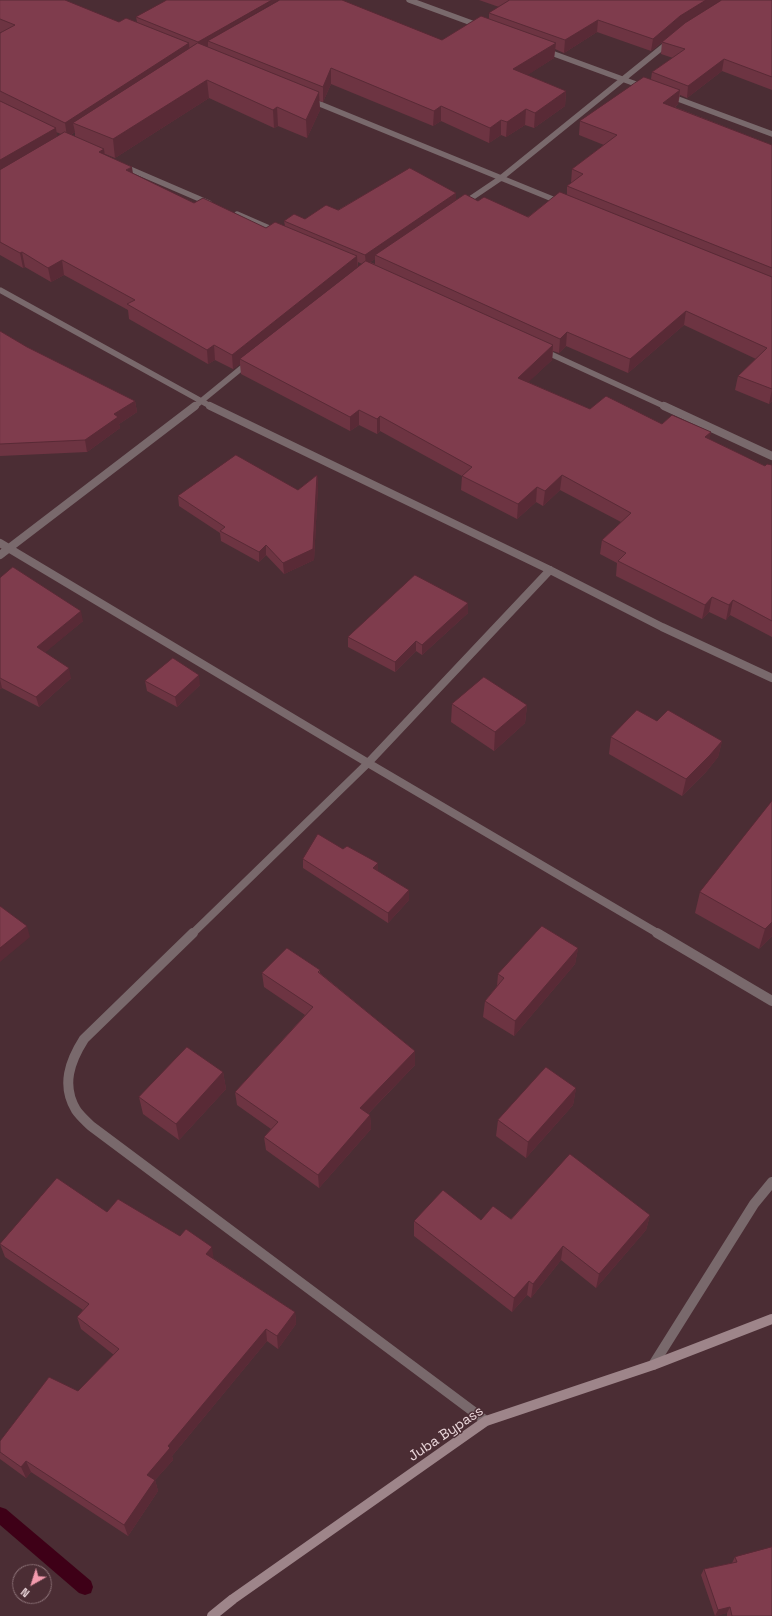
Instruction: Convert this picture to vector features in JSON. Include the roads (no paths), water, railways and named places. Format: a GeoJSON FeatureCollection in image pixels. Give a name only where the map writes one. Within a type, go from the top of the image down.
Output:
{"type":"FeatureCollection","features":[{"type":"Feature","properties":{"kind":"main road","name":"Juba Bypass"},"geometry":{"type":"LineString","coordinates":[[212,1616],[233,1599],[486,1421],[653,1365],[772,1319]]}},
{"type":"Feature","properties":{"kind":"street"},"geometry":{"type":"LineString","coordinates":[[409,0],[483,27]]}},
{"type":"Feature","properties":{"kind":"street"},"geometry":{"type":"LineString","coordinates":[[456,208],[501,178],[676,37]]}},
{"type":"Feature","properties":{"kind":"street"},"geometry":{"type":"LineString","coordinates":[[542,49],[653,90]]}},
{"type":"Feature","properties":{"kind":"street"},"geometry":{"type":"LineString","coordinates":[[660,93],[772,134]]}},
{"type":"Feature","properties":{"kind":"street"},"geometry":{"type":"LineString","coordinates":[[303,98],[567,205]]}},
{"type":"Feature","properties":{"kind":"street"},"geometry":{"type":"LineString","coordinates":[[118,164],[213,204]]}},
{"type":"Feature","properties":{"kind":"street"},"geometry":{"type":"LineString","coordinates":[[227,210],[286,235]]}},
{"type":"Feature","properties":{"kind":"street"},"geometry":{"type":"LineString","coordinates":[[0,290],[201,402],[772,678]]}},
{"type":"Feature","properties":{"kind":"street"},"geometry":{"type":"LineString","coordinates":[[540,349],[772,456]]}},
{"type":"Feature","properties":{"kind":"street"},"geometry":{"type":"LineString","coordinates":[[0,555],[201,402],[255,357]]}},
{"type":"Feature","properties":{"kind":"street"},"geometry":{"type":"LineString","coordinates":[[0,543],[368,763],[772,1001]]}},
{"type":"Feature","properties":{"kind":"street"},"geometry":{"type":"LineString","coordinates":[[486,1421],[91,1126],[75,1109],[67,1085],[67,1071],[72,1059],[84,1039],[368,763],[550,570]]}},
{"type":"Feature","properties":{"kind":"street"},"geometry":{"type":"LineString","coordinates":[[653,1365],[754,1204],[772,1182]]}},
{"type":"Feature","properties":{"kind":"waterway"},"geometry":{"type":"LineString","coordinates":[[0,1515],[85,1587]]}}]}
